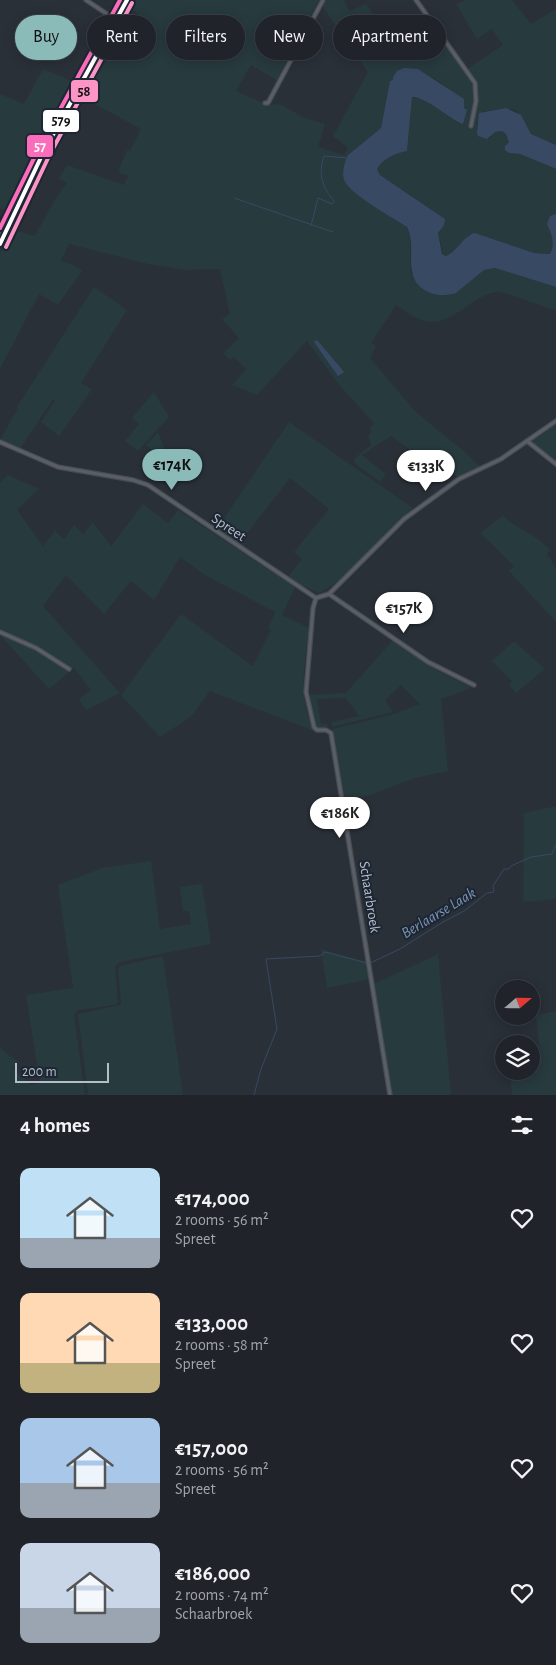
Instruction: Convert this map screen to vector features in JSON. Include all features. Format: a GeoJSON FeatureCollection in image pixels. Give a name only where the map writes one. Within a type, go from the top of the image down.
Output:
{"type":"FeatureCollection","features":[{"type":"Feature","properties":{"kind":"main road"},"geometry":{"type":"LineString","coordinates":[[116,15],[123,0]]}},
{"type":"Feature","properties":{"kind":"main road"},"geometry":{"type":"LineString","coordinates":[[117,15],[127,0]]}},
{"type":"Feature","properties":{"kind":"main road"},"geometry":{"type":"LineString","coordinates":[[0,234],[22,186],[91,60]]}},
{"type":"Feature","properties":{"kind":"main road"},"geometry":{"type":"LineString","coordinates":[[0,244],[11,218],[93,60]]}},
{"type":"Feature","properties":{"kind":"street"},"geometry":{"type":"LineString","coordinates":[[86,0],[108,15]]}},
{"type":"Feature","properties":{"kind":"street"},"geometry":{"type":"LineString","coordinates":[[266,103],[268,103],[323,0]]}},
{"type":"Feature","properties":{"kind":"street"},"geometry":{"type":"LineString","coordinates":[[416,0],[475,82],[476,101],[471,126]]}},
{"type":"Feature","properties":{"kind":"street"},"geometry":{"type":"LineString","coordinates":[[316,598],[329,594],[404,519],[459,479],[501,459],[556,421]]}},
{"type":"Feature","properties":{"kind":"street"},"geometry":{"type":"LineString","coordinates":[[527,441],[556,464]]}},
{"type":"Feature","properties":{"kind":"street","name":"Spreet"},"geometry":{"type":"LineString","coordinates":[[0,442],[58,467],[142,482],[316,598]]}},
{"type":"Feature","properties":{"kind":"street"},"geometry":{"type":"LineString","coordinates":[[329,594],[428,662],[474,685]]}},
{"type":"Feature","properties":{"kind":"street","name":"Schaarbroek"},"geometry":{"type":"LineString","coordinates":[[316,598],[313,608],[306,697],[314,727],[317,730],[326,730],[331,733],[390,1095]]}},
{"type":"Feature","properties":{"kind":"street"},"geometry":{"type":"LineString","coordinates":[[0,632],[36,648],[70,669]]}},
{"type":"Feature","properties":{"kind":"green space"},"geometry":{"type":"Polygon","coordinates":[[[127,0],[319,0],[311,15],[255,15],[255,60],[288,60],[277,80],[251,65],[236,91],[268,105],[280,104],[303,117],[325,124],[318,147],[344,155],[348,148],[333,136],[368,72],[360,60],[446,60],[446,42],[467,69],[503,45],[492,29],[477,39],[456,4],[466,0],[512,0],[531,24],[556,9],[556,145],[531,134],[517,111],[506,108],[482,112],[477,124],[477,133],[490,138],[494,132],[502,131],[506,134],[509,141],[505,146],[514,154],[520,154],[556,169],[556,214],[550,217],[549,221],[554,249],[550,254],[534,253],[475,233],[470,234],[450,255],[443,255],[438,232],[442,226],[435,212],[380,175],[377,169],[382,162],[394,155],[407,151],[412,97],[420,98],[463,124],[467,110],[464,108],[463,99],[438,81],[418,71],[409,69],[400,71],[393,77],[394,81],[390,81],[381,128],[348,155],[343,173],[347,185],[407,227],[410,238],[411,274],[443,296],[456,293],[484,270],[495,268],[556,287],[556,310],[509,294],[497,292],[483,296],[450,317],[433,322],[416,318],[396,305],[371,343],[376,346],[370,358],[416,412],[465,452],[480,467],[458,477],[446,469],[425,460],[391,436],[362,455],[386,474],[380,482],[354,463],[355,458],[371,445],[368,436],[372,432],[369,430],[374,423],[340,386],[307,341],[257,395],[232,385],[246,369],[234,357],[230,360],[223,353],[239,338],[222,319],[230,314],[220,269],[185,270],[148,264],[69,244],[61,261],[73,265],[82,271],[58,305],[39,294],[0,369],[0,253],[8,229],[35,236],[54,201],[67,183],[59,178],[67,165],[124,185],[128,176],[118,172],[127,150],[130,151],[141,129],[76,94],[95,60],[156,60],[156,15],[140,15],[125,5],[127,0]]]}},
{"type":"Feature","properties":{"kind":"green space"},"geometry":{"type":"Polygon","coordinates":[[[327,0],[344,0],[349,11],[366,4],[374,15],[333,15],[333,21],[321,4],[327,0]]]}},
{"type":"Feature","properties":{"kind":"green space"},"geometry":{"type":"Polygon","coordinates":[[[43,69],[74,82],[4,210],[0,207],[0,94],[24,104],[43,69]]]}},
{"type":"Feature","properties":{"kind":"green space"},"geometry":{"type":"Polygon","coordinates":[[[94,287],[127,310],[81,383],[92,389],[59,436],[41,422],[55,401],[53,399],[20,449],[0,440],[17,407],[94,287]]]}},
{"type":"Feature","properties":{"kind":"green space"},"geometry":{"type":"Polygon","coordinates":[[[154,392],[169,417],[138,451],[125,441],[139,424],[132,418],[154,392]]]}},
{"type":"Feature","properties":{"kind":"green space"},"geometry":{"type":"Polygon","coordinates":[[[289,422],[413,508],[352,568],[328,588],[318,593],[287,578],[302,559],[294,552],[329,509],[290,478],[238,545],[216,530],[289,422]]]}},
{"type":"Feature","properties":{"kind":"green space"},"geometry":{"type":"Polygon","coordinates":[[[556,424],[556,462],[531,442],[556,424]]]}},
{"type":"Feature","properties":{"kind":"green space"},"geometry":{"type":"Polygon","coordinates":[[[158,432],[165,450],[159,456],[146,445],[158,432]]]}},
{"type":"Feature","properties":{"kind":"green space"},"geometry":{"type":"Polygon","coordinates":[[[8,475],[39,489],[17,510],[43,546],[55,531],[64,539],[74,525],[83,534],[93,522],[111,546],[143,504],[168,523],[178,510],[295,587],[282,615],[309,628],[304,667],[304,693],[305,706],[314,731],[210,691],[192,716],[160,737],[121,695],[181,614],[253,666],[271,630],[268,628],[275,612],[205,575],[180,557],[154,600],[131,581],[104,614],[66,575],[43,606],[120,693],[86,710],[79,699],[91,690],[74,668],[49,689],[0,635],[0,483],[8,475]]]}},
{"type":"Feature","properties":{"kind":"green space"},"geometry":{"type":"Polygon","coordinates":[[[503,516],[550,550],[547,554],[556,568],[556,622],[509,571],[514,566],[480,533],[503,516]]]}},
{"type":"Feature","properties":{"kind":"green space"},"geometry":{"type":"Polygon","coordinates":[[[393,640],[438,671],[472,688],[441,699],[448,771],[415,778],[371,795],[344,800],[333,729],[394,714],[420,704],[401,685],[385,700],[393,712],[332,727],[332,722],[359,716],[346,698],[317,699],[321,724],[327,724],[328,727],[316,727],[308,695],[346,693],[393,640]]]}},
{"type":"Feature","properties":{"kind":"green space"},"geometry":{"type":"Polygon","coordinates":[[[514,641],[545,669],[516,693],[509,685],[512,681],[492,661],[514,641]]]}},
{"type":"Feature","properties":{"kind":"green space"},"geometry":{"type":"Polygon","coordinates":[[[556,806],[556,899],[523,902],[524,813],[556,806]]]}},
{"type":"Feature","properties":{"kind":"green space"},"geometry":{"type":"Polygon","coordinates":[[[151,861],[160,929],[191,924],[189,911],[183,911],[180,887],[202,884],[211,944],[120,962],[115,966],[118,1003],[78,1010],[74,1015],[85,1095],[0,1095],[0,1048],[18,1062],[13,1069],[31,1085],[40,1083],[26,995],[73,988],[58,885],[102,868],[151,861]]]}},
{"type":"Feature","properties":{"kind":"green space"},"geometry":{"type":"Polygon","coordinates":[[[321,949],[367,962],[370,979],[327,988],[321,949]]]}},
{"type":"Feature","properties":{"kind":"green space"},"geometry":{"type":"Polygon","coordinates":[[[438,954],[451,1095],[391,1095],[374,984],[438,954]]]}},
{"type":"Feature","properties":{"kind":"green space"},"geometry":{"type":"Polygon","coordinates":[[[163,956],[183,1095],[88,1095],[78,1014],[120,1005],[118,969],[120,966],[163,956]]]}},
{"type":"Feature","properties":{"kind":"green space"},"geometry":{"type":"Polygon","coordinates":[[[556,1011],[556,1095],[512,1095],[511,1080],[540,1080],[540,1035],[538,1035],[537,1025],[540,1025],[540,1014],[556,1011]]]}},
{"type":"Feature","properties":{"kind":"water"},"geometry":{"type":"Polygon","coordinates":[[[404,68],[418,69],[464,99],[464,108],[467,110],[463,124],[423,100],[412,97],[407,151],[394,155],[382,162],[377,169],[380,175],[445,219],[444,225],[438,233],[442,254],[446,256],[454,251],[471,234],[475,233],[534,253],[550,254],[553,242],[547,224],[550,216],[556,214],[556,287],[495,268],[484,270],[456,293],[442,295],[428,292],[414,279],[410,236],[407,227],[364,200],[345,182],[343,176],[345,161],[348,155],[381,128],[390,81],[393,80],[397,71],[404,68]]]}},
{"type":"Feature","properties":{"kind":"water"},"geometry":{"type":"Polygon","coordinates":[[[506,108],[521,115],[531,134],[556,145],[556,169],[520,154],[509,153],[505,150],[505,146],[509,142],[506,134],[502,131],[495,132],[487,139],[478,136],[479,113],[506,108]]]}},
{"type":"Feature","properties":{"kind":"water"},"geometry":{"type":"Polygon","coordinates":[[[317,340],[344,372],[338,376],[314,342],[317,340]]]}},
{"type":"Feature","properties":{"kind":"waterway"},"geometry":{"type":"LineString","coordinates":[[311,226],[318,198],[332,204],[334,201],[322,180],[321,169],[324,156],[347,158]]}},
{"type":"Feature","properties":{"kind":"waterway"},"geometry":{"type":"LineString","coordinates":[[234,198],[333,232]]}},
{"type":"Feature","properties":{"kind":"waterway","name":"Berlaarse Laak"},"geometry":{"type":"LineString","coordinates":[[370,963],[400,949],[464,911],[487,893],[494,892],[493,886],[504,869],[509,869],[511,866],[531,857],[552,854],[556,845]]}},
{"type":"Feature","properties":{"kind":"waterway","name":"Berlaarse Laak"},"geometry":{"type":"LineString","coordinates":[[254,1095],[261,1069],[277,1029],[266,959],[320,956],[325,952],[367,963]]}},
{"type":"Feature","properties":{"kind":"transit line","name":"57"},"geometry":{"type":"LineString","coordinates":[[0,228],[39,148],[120,0]]}},
{"type":"Feature","properties":{"kind":"transit line","name":"579"},"geometry":{"type":"LineString","coordinates":[[0,244],[44,151],[127,0]]}},
{"type":"Feature","properties":{"kind":"transit line","name":"58"},"geometry":{"type":"LineString","coordinates":[[6,247],[50,154],[132,3]]}}]}
